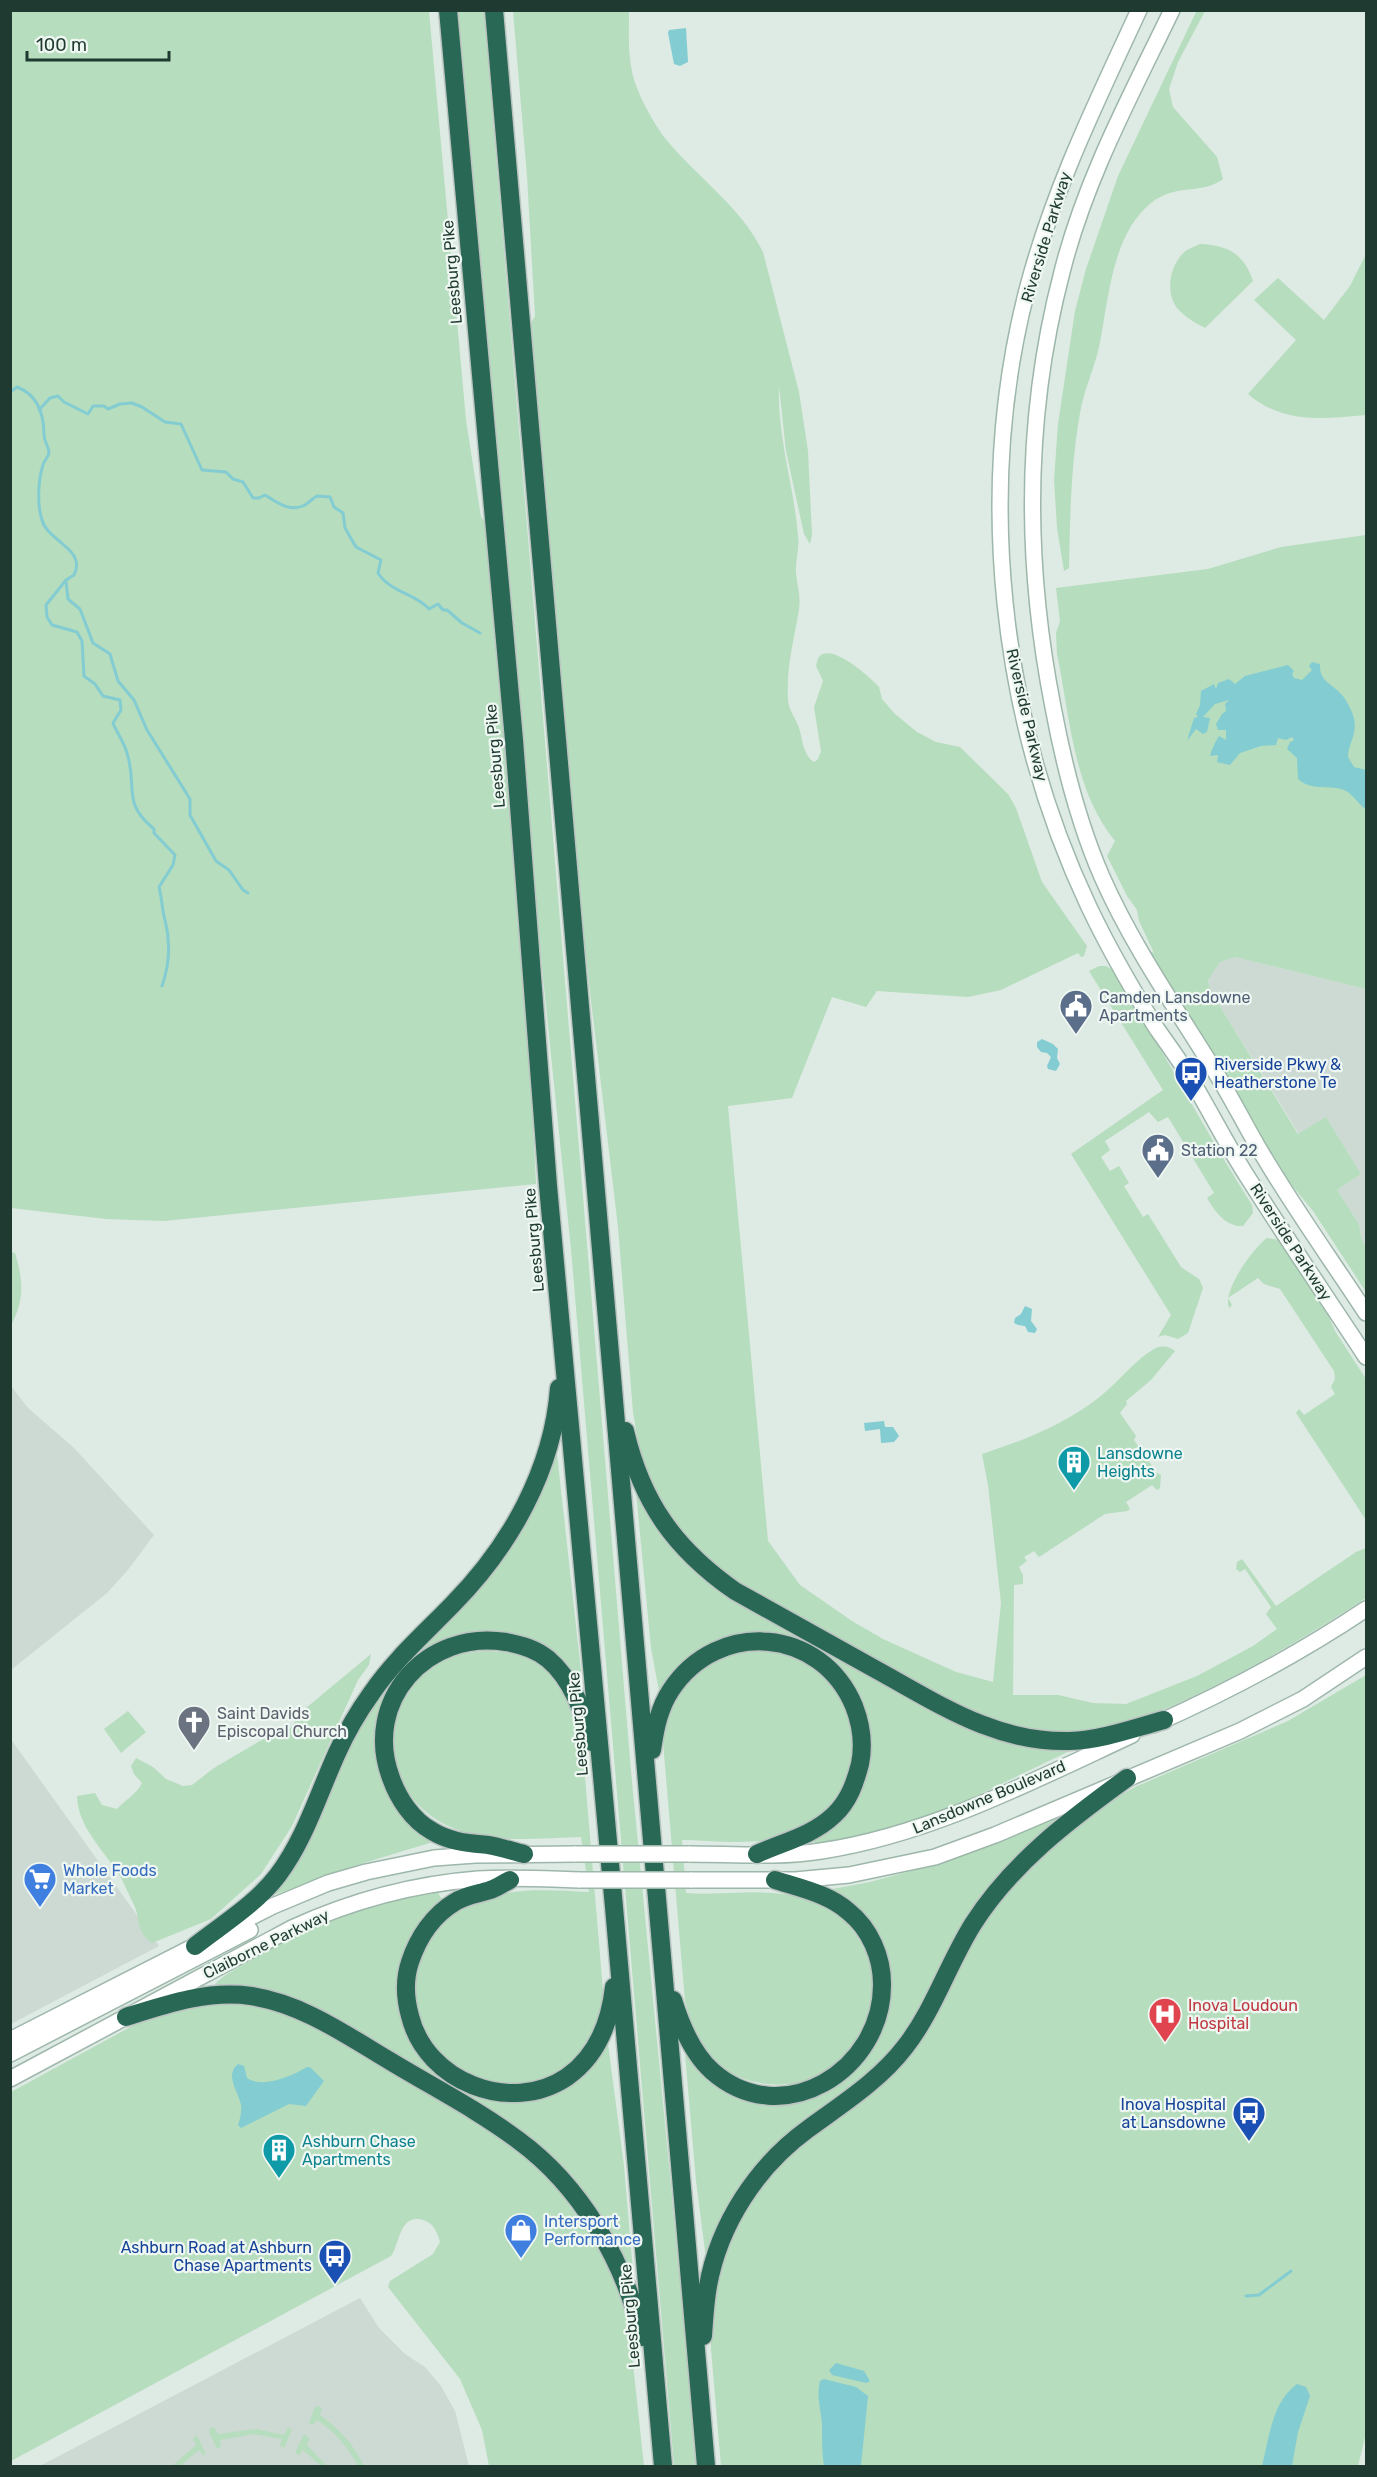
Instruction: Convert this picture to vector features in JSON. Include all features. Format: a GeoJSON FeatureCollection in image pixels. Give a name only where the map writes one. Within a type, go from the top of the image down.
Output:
{"type":"FeatureCollection","features":[{"type":"Feature","properties":{"kind":"highway","name":"Leesburg Pike"},"geometry":{"type":"LineString","coordinates":[[448,10],[515,752],[561,1317],[663,2466]]}},
{"type":"Feature","properties":{"kind":"highway"},"geometry":{"type":"LineString","coordinates":[[494,10],[706,2466]]}},
{"type":"Feature","properties":{"kind":"highway"},"geometry":{"type":"LineString","coordinates":[[195,1946],[260,1894],[276,1877],[304,1833],[338,1751],[371,1694],[393,1665],[475,1580],[496,1554],[514,1525],[542,1468],[554,1429],[560,1376],[561,1317]]}},
{"type":"Feature","properties":{"kind":"highway"},"geometry":{"type":"LineString","coordinates":[[613,1375],[628,1440],[646,1492],[658,1515],[690,1556],[735,1591],[958,1715],[998,1731],[1020,1737],[1072,1741],[1107,1735],[1164,1720]]}},
{"type":"Feature","properties":{"kind":"highway"},"geometry":{"type":"LineString","coordinates":[[524,1854],[489,1845],[460,1842],[430,1831],[399,1798],[386,1765],[383,1731],[392,1699],[414,1670],[444,1650],[461,1643],[481,1640],[518,1644],[548,1659],[559,1671],[579,1704],[593,1746],[604,1791]]}},
{"type":"Feature","properties":{"kind":"highway"},"geometry":{"type":"LineString","coordinates":[[648,1782],[659,1714],[672,1688],[696,1663],[730,1644],[751,1641],[773,1642],[794,1647],[815,1658],[847,1689],[856,1712],[861,1730],[862,1755],[856,1780],[846,1802],[820,1826],[757,1854]]}},
{"type":"Feature","properties":{"kind":"highway"},"geometry":{"type":"LineString","coordinates":[[699,2383],[708,2286],[715,2259],[731,2219],[751,2186],[788,2145],[870,2084],[893,2062],[924,2020],[973,1924],[1004,1883],[1068,1822],[1127,1778]]}},
{"type":"Feature","properties":{"kind":"highway"},"geometry":{"type":"LineString","coordinates":[[510,1880],[455,1902],[429,1925],[413,1953],[405,1987],[412,2026],[431,2058],[447,2073],[489,2090],[510,2093],[529,2092],[548,2086],[567,2076],[582,2064],[603,2034],[613,1999],[618,1952]]}},
{"type":"Feature","properties":{"kind":"highway"},"geometry":{"type":"LineString","coordinates":[[662,1958],[680,2022],[688,2040],[712,2071],[728,2082],[765,2095],[786,2095],[805,2092],[838,2076],[853,2063],[864,2048],[879,2014],[882,1970],[876,1948],[865,1929],[850,1912],[832,1900],[775,1880]]}},
{"type":"Feature","properties":{"kind":"highway"},"geometry":{"type":"LineString","coordinates":[[126,2017],[196,1997],[223,1994],[275,2001],[321,2020],[519,2141],[561,2180],[599,2231],[616,2260],[636,2311],[658,2410]]}},
{"type":"Feature","properties":{"kind":"main road","name":"Riverside Parkway"},"geometry":{"type":"LineString","coordinates":[[1140,10],[1065,172],[1039,248],[1018,333],[1005,421],[1001,470],[1005,595],[1014,667],[1023,715],[1056,828],[1077,881],[1111,951],[1184,1067],[1245,1173],[1366,1357]]}},
{"type":"Feature","properties":{"kind":"main road","name":"Riverside Parkway"},"geometry":{"type":"LineString","coordinates":[[1172,10],[1092,183],[1062,269],[1045,347],[1034,440],[1031,512],[1032,562],[1043,658],[1072,798],[1090,846],[1119,911],[1150,969],[1222,1082],[1258,1147],[1366,1313]]}},
{"type":"Feature","properties":{"kind":"main road","name":"Lansdowne Boulevard"},"geometry":{"type":"LineString","coordinates":[[576,1854],[819,1852],[904,1833],[1017,1787],[1164,1720],[1264,1670],[1366,1609]]}},
{"type":"Feature","properties":{"kind":"main road","name":"Lansdowne Boulevard"},"geometry":{"type":"LineString","coordinates":[[579,1880],[775,1880],[849,1875],[935,1857],[995,1835],[1272,1716],[1366,1657]]}},
{"type":"Feature","properties":{"kind":"main road","name":"Claiborne Parkway"},"geometry":{"type":"LineString","coordinates":[[10,2040],[306,1892],[349,1877],[434,1858],[576,1854]]}},
{"type":"Feature","properties":{"kind":"main road"},"geometry":{"type":"LineString","coordinates":[[10,2054],[349,1877]]}},
{"type":"Feature","properties":{"kind":"main road","name":"Claiborne Parkway"},"geometry":{"type":"LineString","coordinates":[[10,2079],[292,1928],[336,1910],[386,1894],[429,1885],[481,1879],[579,1880]]}},
{"type":"Feature","properties":{"kind":"shaded area"},"geometry":{"type":"Polygon","coordinates":[[[1235,957],[1366,989],[1366,1247],[1361,1238],[1359,1224],[1337,1190],[1361,1174],[1326,1117],[1299,1134],[1210,990],[1208,979],[1212,970],[1220,962],[1235,957]]]}},
{"type":"Feature","properties":{"kind":"shaded area"},"geometry":{"type":"Polygon","coordinates":[[[11,1386],[28,1408],[74,1448],[154,1535],[107,1593],[11,1670],[11,1386]]]}},
{"type":"Feature","properties":{"kind":"shaded area"},"geometry":{"type":"Polygon","coordinates":[[[10,1738],[159,1946],[11,2024],[10,2024],[10,1738]]]}},
{"type":"Feature","properties":{"kind":"shaded area"},"geometry":{"type":"Polygon","coordinates":[[[360,2298],[379,2328],[405,2354],[425,2367],[441,2386],[455,2411],[469,2466],[40,2466],[360,2298]]]}},
{"type":"Feature","properties":{"kind":"green space"},"geometry":{"type":"Polygon","coordinates":[[[1197,10],[1205,11],[1178,62],[1169,89],[1173,107],[1217,157],[1223,179],[1206,187],[1170,193],[1151,203],[1127,233],[1120,250],[1109,289],[1099,347],[1080,413],[1073,471],[1069,568],[1064,571],[1057,528],[1054,480],[1058,424],[1075,311],[1086,269],[1118,176],[1197,10]]]}},
{"type":"Feature","properties":{"kind":"green space"},"geometry":{"type":"Polygon","coordinates":[[[10,11],[429,11],[466,420],[481,517],[486,522],[534,1104],[536,1184],[164,1221],[106,1219],[11,1208],[10,11]]]}},
{"type":"Feature","properties":{"kind":"green space"},"geometry":{"type":"Polygon","coordinates":[[[458,11],[484,11],[631,1771],[698,2466],[674,2466],[571,1249],[541,958],[458,11]]]}},
{"type":"Feature","properties":{"kind":"green space"},"geometry":{"type":"Polygon","coordinates":[[[513,11],[629,11],[629,50],[632,69],[637,88],[649,113],[676,151],[742,220],[763,252],[799,392],[808,451],[812,535],[810,544],[804,534],[786,451],[779,386],[783,442],[798,541],[796,577],[799,604],[789,665],[788,700],[807,755],[814,762],[821,751],[814,707],[823,681],[816,666],[819,657],[832,654],[859,669],[874,682],[879,687],[882,699],[895,714],[917,732],[936,742],[960,747],[1008,794],[1016,808],[1042,882],[1087,946],[1084,956],[1081,957],[1078,953],[1001,990],[968,997],[877,991],[866,1007],[832,997],[792,1098],[728,1106],[768,1541],[800,1585],[852,1621],[883,1639],[956,1672],[993,1682],[1001,1603],[988,1485],[982,1454],[1060,1423],[1102,1395],[1154,1349],[1170,1348],[1175,1351],[1151,1380],[1126,1401],[1127,1404],[1120,1413],[1136,1436],[1134,1440],[1157,1473],[1161,1475],[1160,1488],[1157,1490],[1152,1485],[1126,1502],[1130,1509],[1127,1511],[1105,1514],[1039,1557],[1034,1551],[1024,1557],[1027,1561],[1019,1567],[1023,1575],[1023,1584],[1014,1585],[1013,1695],[1058,1695],[1093,1703],[1126,1704],[1197,1676],[1253,1646],[1277,1629],[1266,1614],[1271,1607],[1245,1569],[1240,1572],[1236,1569],[1237,1562],[1242,1559],[1276,1606],[1356,1552],[1366,1548],[1366,1598],[1246,1670],[1147,1716],[1102,1730],[1075,1734],[1037,1732],[988,1721],[723,1578],[669,1519],[648,1478],[639,1448],[633,1412],[618,1227],[585,950],[530,325],[535,316],[527,176],[513,11]]]}},
{"type":"Feature","properties":{"kind":"green space"},"geometry":{"type":"Polygon","coordinates":[[[1200,244],[1219,246],[1234,253],[1245,264],[1253,281],[1205,328],[1178,309],[1171,295],[1170,286],[1173,270],[1181,255],[1200,244]]]}},
{"type":"Feature","properties":{"kind":"green space"},"geometry":{"type":"Polygon","coordinates":[[[1366,254],[1366,415],[1334,418],[1304,417],[1289,415],[1261,404],[1248,394],[1296,340],[1254,300],[1278,278],[1324,320],[1350,286],[1366,254]]]}},
{"type":"Feature","properties":{"kind":"green space"},"geometry":{"type":"Polygon","coordinates":[[[1366,535],[1366,989],[1235,957],[1220,962],[1208,980],[1210,990],[1298,1134],[1326,1117],[1361,1174],[1337,1190],[1359,1224],[1361,1238],[1366,1247],[1366,1292],[1313,1211],[1285,1177],[1258,1137],[1144,948],[1154,953],[1139,921],[1137,910],[1127,896],[1107,856],[1115,841],[1101,821],[1090,799],[1075,752],[1057,654],[1056,633],[1060,621],[1056,588],[1208,569],[1281,547],[1366,535]]]}},
{"type":"Feature","properties":{"kind":"green space"},"geometry":{"type":"Polygon","coordinates":[[[1099,966],[1106,966],[1114,971],[1252,1205],[1253,1213],[1243,1226],[1231,1224],[1217,1213],[1207,1198],[1214,1193],[1168,1117],[1158,1122],[1149,1112],[1105,1141],[1110,1150],[1101,1157],[1110,1171],[1119,1166],[1129,1183],[1124,1186],[1143,1217],[1148,1214],[1181,1267],[1199,1279],[1203,1288],[1188,1333],[1178,1339],[1165,1335],[1158,1337],[1171,1315],[1071,1154],[1163,1090],[1089,971],[1099,966]]]}},
{"type":"Feature","properties":{"kind":"green space"},"geometry":{"type":"Polygon","coordinates":[[[1267,1238],[1281,1240],[1323,1303],[1335,1331],[1366,1379],[1366,1520],[1296,1413],[1299,1409],[1304,1415],[1335,1394],[1331,1387],[1335,1379],[1334,1371],[1280,1289],[1264,1284],[1258,1278],[1229,1298],[1240,1270],[1261,1243],[1267,1238]]]}},
{"type":"Feature","properties":{"kind":"green space"},"geometry":{"type":"Polygon","coordinates":[[[11,1252],[15,1253],[18,1263],[21,1298],[11,1325],[11,1252]]]}},
{"type":"Feature","properties":{"kind":"green space"},"geometry":{"type":"Polygon","coordinates":[[[556,1445],[581,1671],[579,1676],[576,1676],[555,1653],[533,1640],[503,1632],[475,1633],[433,1647],[376,1746],[379,1773],[391,1796],[436,1841],[354,1866],[271,1896],[343,1753],[381,1690],[464,1601],[556,1445]]]}},
{"type":"Feature","properties":{"kind":"green space"},"geometry":{"type":"Polygon","coordinates":[[[634,1471],[674,1544],[949,1714],[1082,1745],[939,1814],[905,1826],[815,1844],[813,1839],[863,1779],[849,1683],[755,1634],[729,1637],[691,1656],[678,1667],[659,1691],[651,1648],[634,1471]]]}},
{"type":"Feature","properties":{"kind":"green space"},"geometry":{"type":"Polygon","coordinates":[[[777,1649],[815,1669],[838,1692],[853,1731],[854,1750],[851,1768],[834,1800],[804,1826],[786,1835],[775,1839],[749,1842],[682,1840],[686,1893],[760,1892],[789,1895],[814,1901],[840,1917],[853,1931],[866,1953],[874,1983],[873,2002],[864,2029],[857,2042],[838,2064],[814,2078],[774,2085],[747,2080],[722,2067],[702,2045],[689,2017],[685,2001],[663,1742],[671,1705],[693,1672],[734,1650],[777,1649]]]}},
{"type":"Feature","properties":{"kind":"green space"},"geometry":{"type":"Polygon","coordinates":[[[483,1651],[506,1652],[529,1658],[550,1674],[570,1705],[582,1742],[604,2002],[598,2025],[580,2055],[551,2076],[518,2085],[484,2080],[463,2072],[451,2065],[433,2046],[421,2024],[416,2000],[416,1976],[422,1953],[434,1932],[452,1914],[476,1901],[517,1891],[589,1892],[581,1837],[495,1838],[446,1825],[424,1810],[407,1791],[397,1769],[392,1745],[394,1720],[402,1697],[416,1677],[443,1659],[483,1651]]]}},
{"type":"Feature","properties":{"kind":"green space"},"geometry":{"type":"Polygon","coordinates":[[[371,1654],[369,1665],[358,1680],[292,1826],[261,1874],[211,1919],[152,1943],[140,1929],[136,1909],[120,1876],[86,1827],[78,1807],[77,1796],[95,1793],[102,1805],[117,1809],[134,1794],[142,1783],[134,1774],[131,1766],[136,1758],[153,1767],[166,1779],[183,1786],[192,1785],[214,1768],[277,1731],[283,1737],[306,1708],[371,1654]]]}},
{"type":"Feature","properties":{"kind":"green space"},"geometry":{"type":"Polygon","coordinates":[[[1366,1675],[1366,2433],[1358,2466],[721,2466],[710,2310],[730,2233],[783,2154],[875,2088],[957,1969],[985,1918],[1008,1887],[1091,1812],[1135,1787],[1288,1721],[1366,1675]]]}},
{"type":"Feature","properties":{"kind":"green space"},"geometry":{"type":"Polygon","coordinates":[[[128,1711],[146,1732],[121,1753],[104,1729],[128,1711]]]}},
{"type":"Feature","properties":{"kind":"green space"},"geometry":{"type":"Polygon","coordinates":[[[1067,1810],[1041,1835],[915,2022],[875,2070],[803,2127],[707,2266],[696,2181],[684,2042],[748,2096],[846,2077],[864,2060],[877,2040],[885,2019],[885,1962],[827,1890],[870,1882],[926,1867],[1067,1810]]]}},
{"type":"Feature","properties":{"kind":"green space"},"geometry":{"type":"Polygon","coordinates":[[[437,1891],[444,1903],[414,1934],[409,2035],[418,2054],[428,2064],[526,2098],[608,2044],[624,2166],[634,2283],[576,2187],[325,2013],[215,1984],[227,1974],[271,1948],[339,1916],[387,1901],[437,1891]]]}},
{"type":"Feature","properties":{"kind":"green space"},"geometry":{"type":"Polygon","coordinates":[[[204,2004],[239,2004],[272,2010],[320,2029],[498,2136],[529,2161],[558,2190],[605,2254],[628,2318],[644,2466],[489,2466],[482,2430],[460,2379],[388,2287],[390,2281],[433,2254],[440,2242],[436,2231],[427,2221],[415,2219],[409,2221],[401,2231],[391,2256],[11,2461],[11,2092],[145,2019],[204,2004]]]}},
{"type":"Feature","properties":{"kind":"green space"},"geometry":{"type":"Polygon","coordinates":[[[315,2407],[322,2409],[320,2415],[345,2438],[356,2451],[364,2466],[358,2466],[350,2452],[324,2425],[317,2420],[313,2425],[309,2423],[315,2407]]]}},
{"type":"Feature","properties":{"kind":"green space"},"geometry":{"type":"Polygon","coordinates":[[[214,2427],[218,2434],[256,2429],[284,2435],[288,2427],[292,2430],[284,2448],[280,2446],[282,2439],[254,2434],[220,2440],[221,2446],[217,2449],[209,2432],[210,2428],[214,2427]]]}},
{"type":"Feature","properties":{"kind":"green space"},"geometry":{"type":"Polygon","coordinates":[[[304,2434],[309,2438],[307,2445],[327,2466],[321,2466],[303,2450],[299,2455],[295,2453],[304,2434]]]}},
{"type":"Feature","properties":{"kind":"green space"},"geometry":{"type":"Polygon","coordinates":[[[197,2435],[206,2454],[203,2455],[199,2450],[180,2466],[172,2466],[196,2445],[193,2439],[197,2435]]]}},
{"type":"Feature","properties":{"kind":"water"},"geometry":{"type":"Polygon","coordinates":[[[686,28],[688,62],[680,66],[674,64],[668,33],[669,30],[686,28]]]}},
{"type":"Feature","properties":{"kind":"water"},"geometry":{"type":"Polygon","coordinates":[[[1312,662],[1320,664],[1324,679],[1343,696],[1352,713],[1355,727],[1348,757],[1354,767],[1366,770],[1366,809],[1344,790],[1315,787],[1298,779],[1297,758],[1287,749],[1290,742],[1294,740],[1292,737],[1286,740],[1278,738],[1276,745],[1261,746],[1240,753],[1230,765],[1217,762],[1218,755],[1210,756],[1219,736],[1226,740],[1226,730],[1218,730],[1216,724],[1226,711],[1225,704],[1229,700],[1215,704],[1203,717],[1210,718],[1207,732],[1203,734],[1196,729],[1187,741],[1194,718],[1198,717],[1196,714],[1200,705],[1201,691],[1214,684],[1216,689],[1218,683],[1229,679],[1235,684],[1245,676],[1288,665],[1294,671],[1292,674],[1294,678],[1302,680],[1312,670],[1309,666],[1312,662]]]}},
{"type":"Feature","properties":{"kind":"water"},"geometry":{"type":"Polygon","coordinates":[[[1042,1039],[1058,1049],[1057,1058],[1060,1064],[1056,1071],[1048,1069],[1051,1057],[1037,1047],[1037,1042],[1042,1039]]]}},
{"type":"Feature","properties":{"kind":"water"},"geometry":{"type":"Polygon","coordinates":[[[1025,1306],[1032,1309],[1031,1321],[1037,1329],[1035,1333],[1028,1332],[1025,1326],[1014,1323],[1015,1318],[1021,1314],[1025,1306]]]}},
{"type":"Feature","properties":{"kind":"water"},"geometry":{"type":"Polygon","coordinates":[[[884,1421],[885,1427],[893,1427],[899,1436],[894,1442],[881,1443],[880,1429],[865,1431],[864,1423],[884,1421]]]}},
{"type":"Feature","properties":{"kind":"water"},"geometry":{"type":"Polygon","coordinates":[[[238,2064],[244,2066],[247,2078],[254,2081],[277,2080],[310,2067],[324,2081],[306,2106],[289,2104],[241,2128],[238,2125],[241,2105],[232,2079],[234,2069],[238,2064]]]}},
{"type":"Feature","properties":{"kind":"water"},"geometry":{"type":"Polygon","coordinates":[[[836,2363],[864,2371],[870,2381],[866,2383],[832,2375],[829,2370],[836,2363]]]}},
{"type":"Feature","properties":{"kind":"water"},"geometry":{"type":"Polygon","coordinates":[[[824,2379],[856,2387],[868,2396],[861,2466],[824,2466],[818,2392],[820,2381],[824,2379]]]}},
{"type":"Feature","properties":{"kind":"water"},"geometry":{"type":"Polygon","coordinates":[[[1297,2384],[1306,2387],[1310,2396],[1298,2432],[1292,2466],[1262,2466],[1277,2410],[1282,2400],[1297,2384]]]}},
{"type":"Feature","properties":{"kind":"waterway"},"geometry":{"type":"LineString","coordinates":[[10,392],[17,387],[30,395],[41,413],[49,453],[40,478],[40,514],[46,528],[71,552],[77,566],[74,575],[66,580],[46,605],[47,617],[52,625],[77,632],[82,641],[84,676],[95,684],[103,696],[120,700],[121,710],[113,723],[127,753],[132,794],[137,811],[175,855],[173,865],[159,887],[169,945],[167,969],[162,986]]}},
{"type":"Feature","properties":{"kind":"waterway"},"geometry":{"type":"LineString","coordinates":[[39,410],[50,398],[58,396],[64,402],[88,414],[93,406],[104,406],[108,409],[120,404],[132,403],[165,422],[181,424],[202,470],[226,472],[233,479],[243,482],[253,498],[265,495],[284,506],[294,508],[305,505],[317,496],[330,497],[334,507],[343,513],[345,528],[356,547],[381,560],[378,573],[389,585],[429,609],[438,604],[443,610],[447,610],[462,623],[480,633]]}},
{"type":"Feature","properties":{"kind":"waterway"},"geometry":{"type":"LineString","coordinates":[[66,581],[68,599],[80,609],[93,643],[110,654],[118,681],[134,700],[147,730],[190,799],[190,815],[216,861],[229,870],[243,890],[248,893]]}},
{"type":"Feature","properties":{"kind":"waterway"},"geometry":{"type":"LineString","coordinates":[[1246,2296],[1259,2295],[1291,2271]]}},
{"type":"Feature","properties":{"kind":"place","name":"Camden Lansdowne Apartments"},"geometry":{"type":"Point","coordinates":[1076,1035]}},
{"type":"Feature","properties":{"kind":"place","name":"Riverside Pkwy & Heatherstone Te"},"geometry":{"type":"Point","coordinates":[1191,1102]}},
{"type":"Feature","properties":{"kind":"place","name":"Station 22"},"geometry":{"type":"Point","coordinates":[1158,1179]}},
{"type":"Feature","properties":{"kind":"place","name":"Lansdowne Heights"},"geometry":{"type":"Point","coordinates":[1074,1491]}},
{"type":"Feature","properties":{"kind":"place","name":"Saint Davids Episcopal Church"},"geometry":{"type":"Point","coordinates":[194,1751]}},
{"type":"Feature","properties":{"kind":"place","name":"Whole Foods Market"},"geometry":{"type":"Point","coordinates":[40,1908]}},
{"type":"Feature","properties":{"kind":"place","name":"Inova Loudoun Hospital"},"geometry":{"type":"Point","coordinates":[1165,2043]}},
{"type":"Feature","properties":{"kind":"place","name":"Inova Hospital at Lansdowne"},"geometry":{"type":"Point","coordinates":[1249,2142]}},
{"type":"Feature","properties":{"kind":"place","name":"Ashburn Chase Apartments"},"geometry":{"type":"Point","coordinates":[279,2179]}},
{"type":"Feature","properties":{"kind":"place","name":"Intersport Performance"},"geometry":{"type":"Point","coordinates":[521,2259]}},
{"type":"Feature","properties":{"kind":"place","name":"Ashburn Road at Ashburn Chase Apartments"},"geometry":{"type":"Point","coordinates":[335,2285]}}]}
